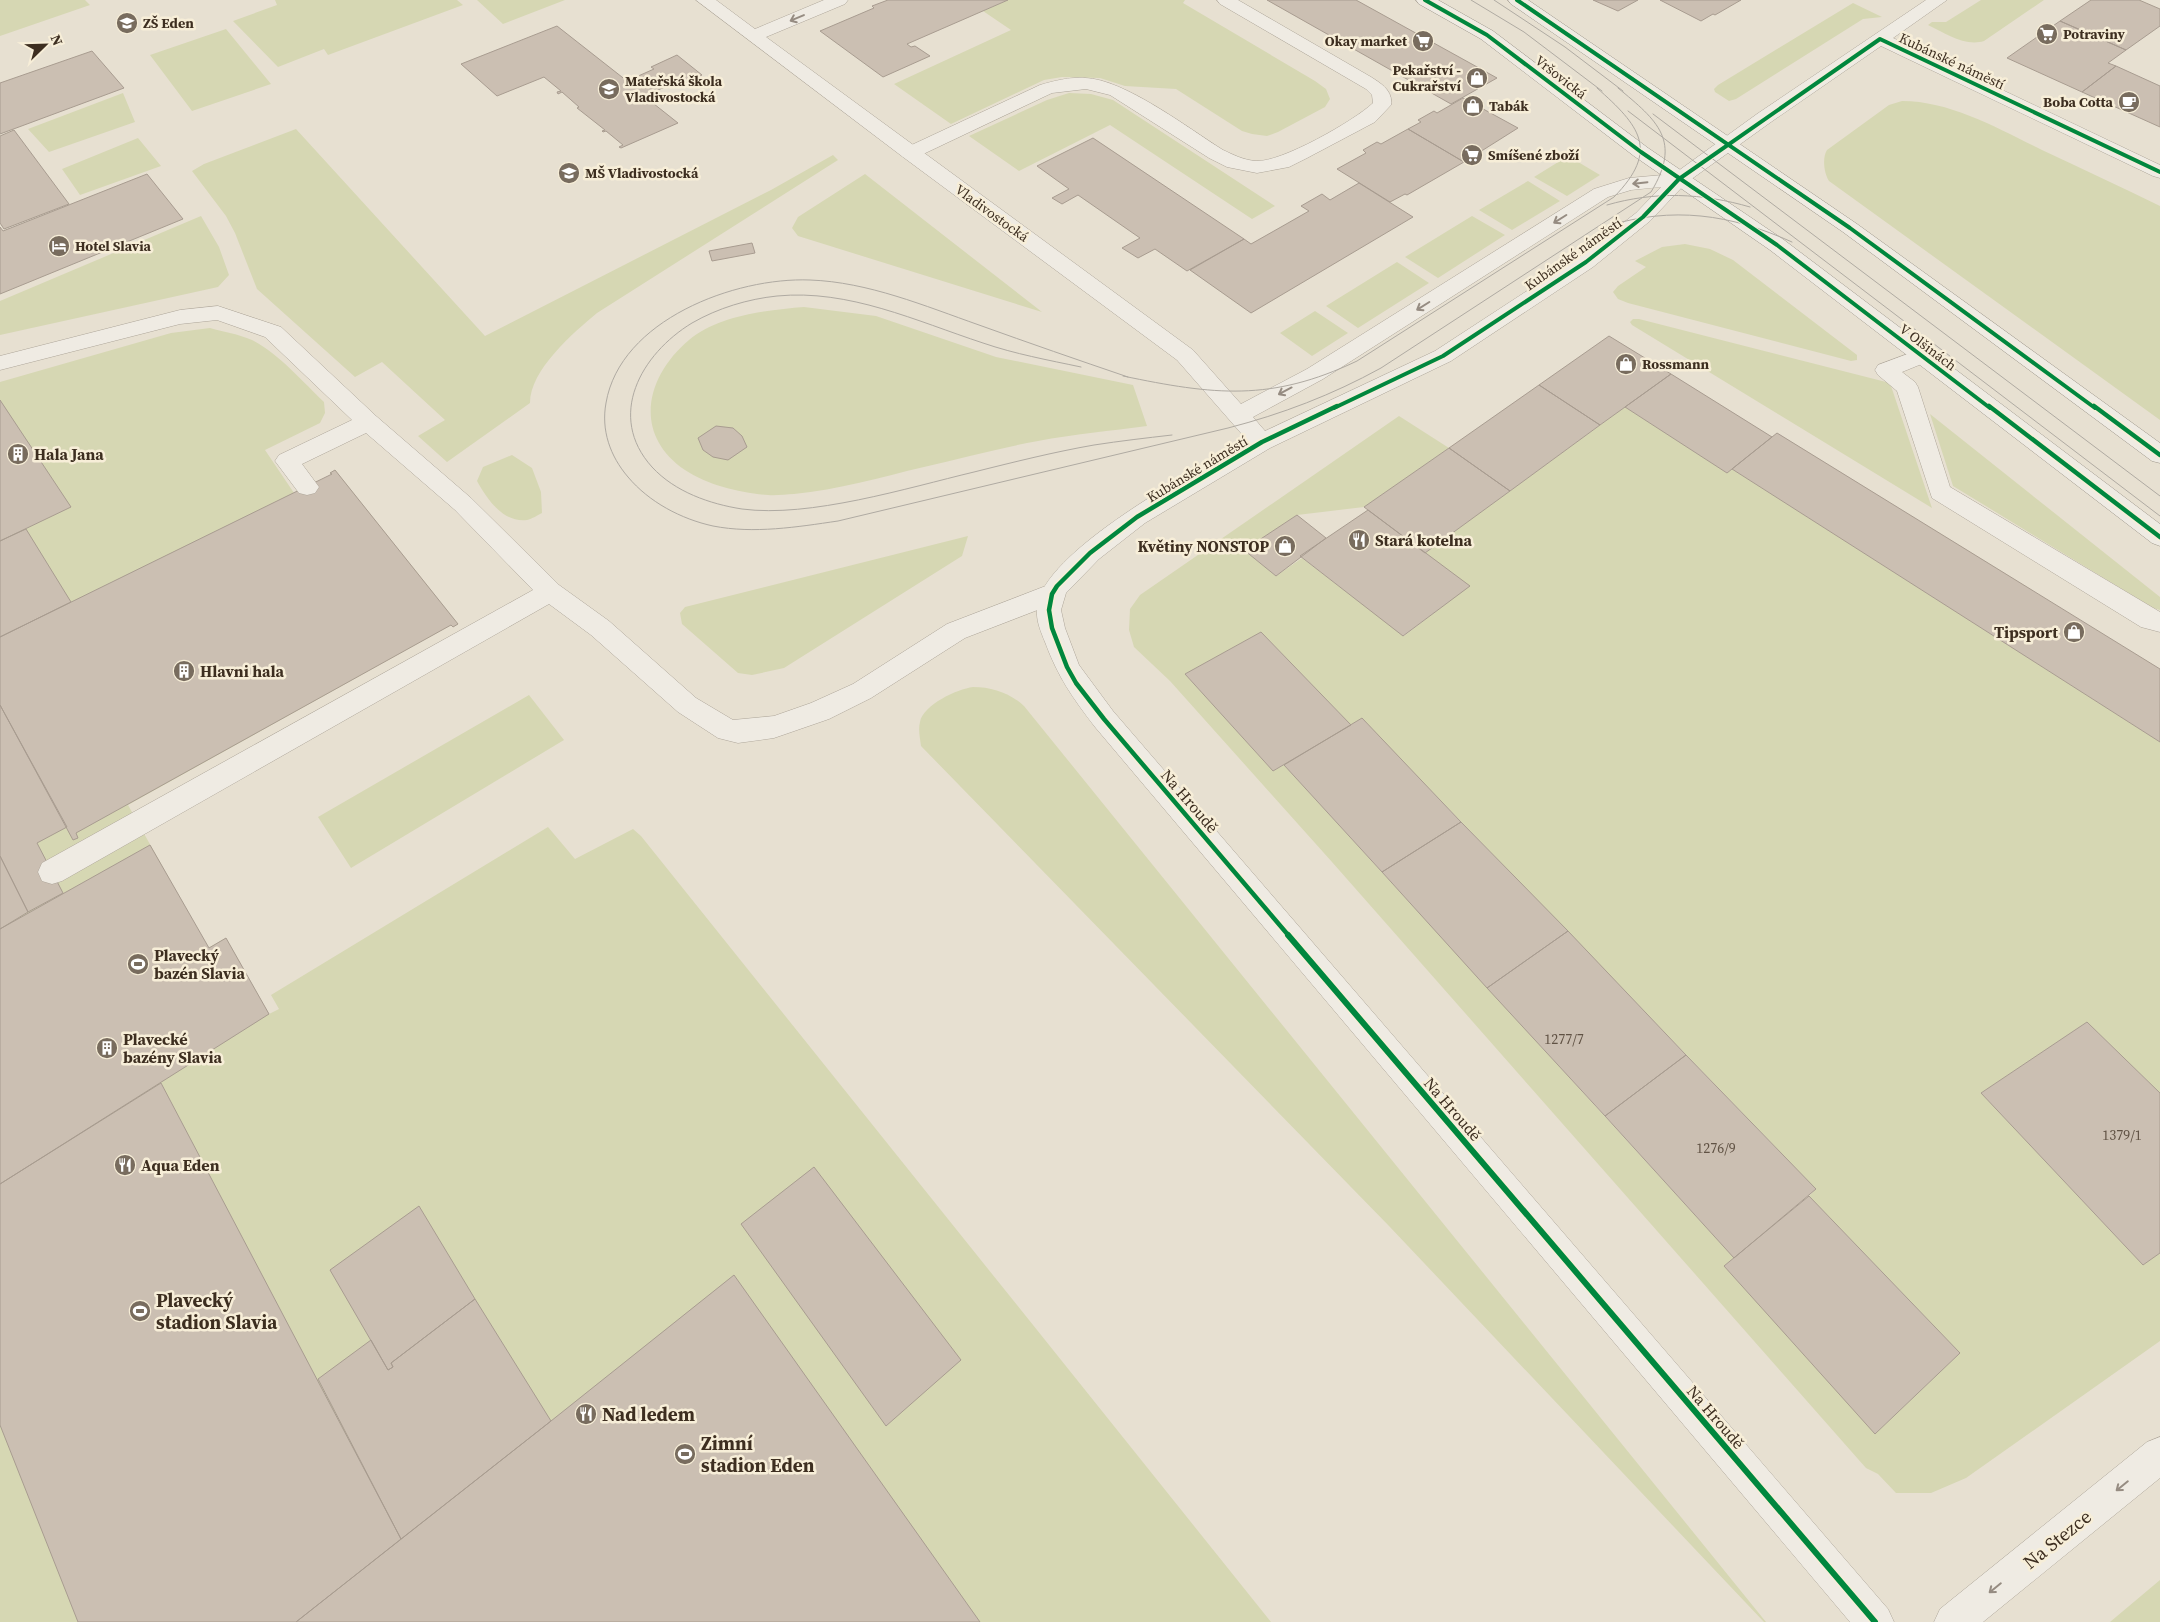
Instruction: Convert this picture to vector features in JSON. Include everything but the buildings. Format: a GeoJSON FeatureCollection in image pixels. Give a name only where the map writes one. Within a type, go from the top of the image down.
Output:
{"type":"FeatureCollection","features":[{"type":"Feature","properties":{"kind":"street","name":"Vladivostocká"},"geometry":{"type":"LineString","coordinates":[[705,0],[1185,355],[1240,414],[1262,442]]}},
{"type":"Feature","properties":{"kind":"street"},"geometry":{"type":"LineString","coordinates":[[754,36],[839,0]]}},
{"type":"Feature","properties":{"kind":"street"},"geometry":{"type":"LineString","coordinates":[[910,153],[1046,89],[1074,83],[1098,85],[1117,91],[1216,154],[1234,163],[1257,167],[1277,164],[1300,154],[1368,118],[1382,105],[1382,96],[1378,90],[1365,80],[1226,0]]}},
{"type":"Feature","properties":{"kind":"street","name":"Vršovická"},"geometry":{"type":"LineString","coordinates":[[1425,0],[1487,35],[1575,103],[1679,179]]}},
{"type":"Feature","properties":{"kind":"street"},"geometry":{"type":"LineString","coordinates":[[1517,0],[1850,228],[2160,455]]}},
{"type":"Feature","properties":{"kind":"street"},"geometry":{"type":"LineString","coordinates":[[1880,39],[1938,0]]}},
{"type":"Feature","properties":{"kind":"street","name":"Kubánské náměstí"},"geometry":{"type":"LineString","coordinates":[[1052,594],[1069,572],[1090,553],[1137,517],[1262,442],[1443,356],[1606,247],[1642,216],[1679,179],[1880,39],[2160,172]]}},
{"type":"Feature","properties":{"kind":"street","name":"Kubánské náměstí"},"geometry":{"type":"LineString","coordinates":[[1240,414],[1315,374],[1601,193],[1629,184],[1679,179]]}},
{"type":"Feature","properties":{"kind":"street","name":"V Olšinách"},"geometry":{"type":"LineString","coordinates":[[1679,179],[1777,245],[2160,537]]}},
{"type":"Feature","properties":{"kind":"street"},"geometry":{"type":"LineString","coordinates":[[0,363],[180,317],[218,312],[273,332],[368,422],[463,504],[550,592],[600,628],[687,705],[727,730],[738,732],[774,727],[820,711],[862,691],[956,631],[1052,594]]}},
{"type":"Feature","properties":{"kind":"street"},"geometry":{"type":"LineString","coordinates":[[1921,356],[1886,370],[1907,387],[1940,492],[2150,620],[2160,622]]}},
{"type":"Feature","properties":{"kind":"street"},"geometry":{"type":"LineString","coordinates":[[307,487],[287,461],[368,422]]}},
{"type":"Feature","properties":{"kind":"street"},"geometry":{"type":"LineString","coordinates":[[52,872],[550,592]]}},
{"type":"Feature","properties":{"kind":"street","name":"Na Hroudě"},"geometry":{"type":"LineString","coordinates":[[1052,594],[1049,610],[1052,628],[1066,667],[1104,719],[1875,1622]]}},
{"type":"Feature","properties":{"kind":"street","name":"Na Stezce"},"geometry":{"type":"LineString","coordinates":[[1953,1622],[2160,1455]]}},
{"type":"Feature","properties":{"kind":"green space"},"geometry":{"type":"Polygon","coordinates":[[[0,0],[85,0],[90,5],[0,36],[0,0]]]}},
{"type":"Feature","properties":{"kind":"green space"},"geometry":{"type":"Polygon","coordinates":[[[275,0],[457,0],[463,5],[328,55],[324,49],[278,67],[233,21],[277,5],[275,0]]]}},
{"type":"Feature","properties":{"kind":"green space"},"geometry":{"type":"Polygon","coordinates":[[[477,0],[565,0],[503,24],[477,0]]]}},
{"type":"Feature","properties":{"kind":"green space"},"geometry":{"type":"Polygon","coordinates":[[[1008,0],[1185,0],[1183,3],[1315,81],[1326,89],[1330,99],[1325,107],[1267,136],[1242,131],[1176,89],[1125,86],[1100,78],[1062,77],[1044,80],[951,124],[894,84],[1011,30],[983,11],[1008,0]]]}},
{"type":"Feature","properties":{"kind":"green space"},"geometry":{"type":"Polygon","coordinates":[[[1981,0],[2044,0],[1984,41],[1962,41],[1928,25],[1932,22],[1946,22],[1981,0]]]}},
{"type":"Feature","properties":{"kind":"green space"},"geometry":{"type":"Polygon","coordinates":[[[1853,3],[1882,17],[1863,19],[1736,99],[1729,101],[1715,92],[1714,89],[1718,85],[1853,3]]]}},
{"type":"Feature","properties":{"kind":"green space"},"geometry":{"type":"Polygon","coordinates":[[[226,29],[271,84],[192,111],[150,55],[226,29]]]}},
{"type":"Feature","properties":{"kind":"green space"},"geometry":{"type":"Polygon","coordinates":[[[123,93],[135,122],[49,152],[28,129],[123,93]]]}},
{"type":"Feature","properties":{"kind":"green space"},"geometry":{"type":"Polygon","coordinates":[[[1069,93],[1091,94],[1113,100],[1275,206],[1252,219],[1110,125],[1019,171],[969,136],[1047,100],[1069,93]]]}},
{"type":"Feature","properties":{"kind":"green space"},"geometry":{"type":"Polygon","coordinates":[[[1902,101],[1938,106],[1992,125],[2160,206],[2160,420],[1829,181],[1824,166],[1824,157],[1827,150],[1889,105],[1902,101]]]}},
{"type":"Feature","properties":{"kind":"green space"},"geometry":{"type":"Polygon","coordinates":[[[296,129],[485,336],[771,190],[833,155],[838,160],[597,313],[554,353],[545,365],[532,390],[530,403],[447,462],[418,436],[445,420],[382,362],[355,377],[257,289],[235,233],[226,216],[192,171],[204,164],[296,129]]]}},
{"type":"Feature","properties":{"kind":"green space"},"geometry":{"type":"Polygon","coordinates":[[[138,138],[161,166],[80,195],[62,169],[138,138]]]}},
{"type":"Feature","properties":{"kind":"green space"},"geometry":{"type":"Polygon","coordinates":[[[1568,156],[1600,175],[1567,196],[1534,177],[1568,156]]]}},
{"type":"Feature","properties":{"kind":"green space"},"geometry":{"type":"Polygon","coordinates":[[[865,174],[1042,312],[798,236],[792,228],[798,217],[865,174]]]}},
{"type":"Feature","properties":{"kind":"green space"},"geometry":{"type":"Polygon","coordinates":[[[1528,181],[1560,201],[1512,230],[1479,210],[1528,181]]]}},
{"type":"Feature","properties":{"kind":"green space"},"geometry":{"type":"Polygon","coordinates":[[[201,216],[219,247],[229,275],[218,287],[0,335],[0,301],[201,216]]]}},
{"type":"Feature","properties":{"kind":"green space"},"geometry":{"type":"Polygon","coordinates":[[[1472,216],[1505,235],[1438,278],[1405,257],[1472,216]]]}},
{"type":"Feature","properties":{"kind":"green space"},"geometry":{"type":"Polygon","coordinates":[[[1685,244],[1710,249],[1733,260],[1857,355],[1857,360],[1851,361],[1618,299],[1613,292],[1618,286],[1646,267],[1635,261],[1662,247],[1685,244]]]}},
{"type":"Feature","properties":{"kind":"green space"},"geometry":{"type":"Polygon","coordinates":[[[1397,262],[1429,283],[1358,328],[1326,306],[1397,262]]]}},
{"type":"Feature","properties":{"kind":"green space"},"geometry":{"type":"Polygon","coordinates":[[[804,307],[876,316],[996,357],[1133,385],[1147,426],[1038,441],[843,486],[794,494],[771,495],[736,490],[703,480],[685,470],[668,456],[657,440],[652,423],[651,405],[655,387],[663,370],[674,354],[701,332],[729,319],[759,312],[804,307]]]}},
{"type":"Feature","properties":{"kind":"green space"},"geometry":{"type":"Polygon","coordinates":[[[1315,311],[1348,333],[1312,356],[1280,333],[1315,311]]]}},
{"type":"Feature","properties":{"kind":"green space"},"geometry":{"type":"Polygon","coordinates":[[[1633,319],[1890,383],[1932,508],[1632,325],[1630,322],[1633,319]]]}},
{"type":"Feature","properties":{"kind":"green space"},"geometry":{"type":"Polygon","coordinates":[[[210,328],[247,338],[262,346],[290,368],[324,402],[325,413],[320,423],[265,450],[294,493],[331,475],[330,473],[335,470],[458,624],[453,627],[451,625],[128,805],[208,948],[226,938],[269,1014],[279,1009],[271,995],[548,827],[575,859],[633,829],[641,836],[1271,1622],[0,1622],[0,382],[171,333],[210,328]]]}},
{"type":"Feature","properties":{"kind":"green space"},"geometry":{"type":"Polygon","coordinates":[[[1625,407],[1727,473],[1732,469],[2160,742],[2160,1093],[2087,1022],[1981,1093],[2143,1265],[2160,1253],[2160,1341],[1966,1478],[1931,1493],[1896,1493],[1878,1474],[1866,1468],[1332,862],[1170,681],[1134,647],[1129,630],[1130,609],[1140,595],[1399,416],[1449,448],[1364,507],[1297,515],[1244,550],[1276,576],[1302,558],[1404,636],[1469,586],[1425,553],[1625,407]],[[1261,632],[1185,674],[1273,771],[1284,765],[1734,1258],[1724,1266],[1876,1433],[1960,1353],[1809,1196],[1816,1189],[1362,719],[1351,725],[1261,632]]]}},
{"type":"Feature","properties":{"kind":"green space"},"geometry":{"type":"Polygon","coordinates":[[[1930,414],[2160,597],[2160,610],[2153,608],[1953,486],[1930,414]]]}},
{"type":"Feature","properties":{"kind":"green space"},"geometry":{"type":"Polygon","coordinates":[[[512,455],[532,468],[541,492],[542,513],[527,520],[510,518],[503,514],[491,502],[477,481],[483,467],[512,455]]]}},
{"type":"Feature","properties":{"kind":"green space"},"geometry":{"type":"Polygon","coordinates":[[[968,536],[962,556],[784,668],[752,675],[738,673],[682,624],[680,613],[685,607],[968,536]]]}},
{"type":"Feature","properties":{"kind":"green space"},"geometry":{"type":"Polygon","coordinates":[[[973,687],[987,688],[1000,692],[1024,706],[1766,1622],[1389,1226],[921,746],[919,725],[922,716],[927,710],[950,694],[973,687]]]}},
{"type":"Feature","properties":{"kind":"green space"},"geometry":{"type":"Polygon","coordinates":[[[529,695],[564,740],[351,868],[318,817],[529,695]]]}},
{"type":"Feature","properties":{"kind":"green space"},"geometry":{"type":"Polygon","coordinates":[[[2160,1580],[2160,1622],[2110,1622],[2160,1580]]]}},
{"type":"Feature","properties":{"kind":"tram line"},"geometry":{"type":"LineString","coordinates":[[1471,0],[1524,32],[1602,91]]}},
{"type":"Feature","properties":{"kind":"tram line"},"geometry":{"type":"LineString","coordinates":[[1494,0],[1565,47],[1623,91]]}},
{"type":"Feature","properties":{"kind":"tram line"},"geometry":{"type":"LineString","coordinates":[[1127,377],[1186,387],[1242,391],[1269,389],[1297,383],[1326,374],[1357,361],[1614,197],[1637,165],[1640,152],[1639,139],[1624,114],[1597,88]]}},
{"type":"Feature","properties":{"kind":"tram line"},"geometry":{"type":"LineString","coordinates":[[1618,88],[1654,122],[1662,137]]}},
{"type":"Feature","properties":{"kind":"tram line"},"geometry":{"type":"LineString","coordinates":[[1628,111],[1662,137]]}},
{"type":"Feature","properties":{"kind":"tram line"},"geometry":{"type":"LineString","coordinates":[[1653,114],[2160,496]]}},
{"type":"Feature","properties":{"kind":"tram line"},"geometry":{"type":"LineString","coordinates":[[1643,197],[1651,192],[1665,159],[1665,145],[1662,137]]}},
{"type":"Feature","properties":{"kind":"tram line"},"geometry":{"type":"LineString","coordinates":[[1662,137],[2160,516]]}},
{"type":"Feature","properties":{"kind":"tram line"},"geometry":{"type":"LineString","coordinates":[[1127,377],[875,290],[832,282],[810,280],[780,281],[748,286],[716,296],[685,309],[657,327],[633,348],[616,374],[606,403],[605,423],[608,442],[616,460],[628,477],[656,502],[689,519],[713,526],[760,530],[838,521],[1228,428],[1268,417],[1306,403],[1381,368],[1643,197]]}},
{"type":"Feature","properties":{"kind":"tram line"},"geometry":{"type":"LineString","coordinates":[[1607,205],[1643,197]]}},
{"type":"Feature","properties":{"kind":"tram line"},"geometry":{"type":"LineString","coordinates":[[1643,197],[1696,197],[1732,202],[1750,207]]}},
{"type":"Feature","properties":{"kind":"tram line"},"geometry":{"type":"LineString","coordinates":[[1607,226],[1655,216],[1701,216],[1724,219],[1746,225],[1792,242]]}},
{"type":"Feature","properties":{"kind":"tram line"},"geometry":{"type":"LineString","coordinates":[[1081,367],[995,347],[856,302],[804,295],[766,297],[733,305],[712,313],[692,323],[658,351],[645,369],[636,388],[631,407],[632,427],[638,447],[652,467],[661,476],[682,490],[718,504],[742,509],[769,511],[798,509],[858,500],[1064,451],[1172,435]]}},
{"type":"Feature","properties":{"kind":"tram line"},"geometry":{"type":"LineString","coordinates":[[1123,376],[1127,377]]}},
{"type":"Feature","properties":{"kind":"cycle path"},"geometry":{"type":"LineString","coordinates":[[1425,0],[1487,35],[1641,152],[1777,245],[2160,537]]}},
{"type":"Feature","properties":{"kind":"cycle path"},"geometry":{"type":"LineString","coordinates":[[1517,0],[1850,228],[2160,455]]}},
{"type":"Feature","properties":{"kind":"cycle path"},"geometry":{"type":"LineString","coordinates":[[1875,1622],[1104,719],[1076,683],[1067,667],[1052,628],[1049,610],[1052,594],[1057,586],[1090,553],[1137,517],[1262,442],[1443,356],[1586,262],[1643,217],[1679,179],[1880,39],[2160,172]]}},
{"type":"Feature","properties":{"kind":"place","name":"ZŠ Eden"},"geometry":{"type":"Point","coordinates":[127,23]}},
{"type":"Feature","properties":{"kind":"place","name":"Potraviny"},"geometry":{"type":"Point","coordinates":[2047,34]}},
{"type":"Feature","properties":{"kind":"place","name":"Okay market"},"geometry":{"type":"Point","coordinates":[1423,41]}},
{"type":"Feature","properties":{"kind":"place","name":"Pekařství - Cukrařství"},"geometry":{"type":"Point","coordinates":[1477,78]}},
{"type":"Feature","properties":{"kind":"place","name":"Mateřská škola Vladivostocká"},"geometry":{"type":"Point","coordinates":[609,89]}},
{"type":"Feature","properties":{"kind":"place","name":"Boba Cotta"},"geometry":{"type":"Point","coordinates":[2129,102]}},
{"type":"Feature","properties":{"kind":"place","name":"Tabák"},"geometry":{"type":"Point","coordinates":[1473,106]}},
{"type":"Feature","properties":{"kind":"place","name":"Smíšené zboží"},"geometry":{"type":"Point","coordinates":[1472,155]}},
{"type":"Feature","properties":{"kind":"place","name":"MŠ Vladivostocká"},"geometry":{"type":"Point","coordinates":[569,173]}},
{"type":"Feature","properties":{"kind":"place","name":"Hotel Slavia"},"geometry":{"type":"Point","coordinates":[59,246]}},
{"type":"Feature","properties":{"kind":"place","name":"Rossmann"},"geometry":{"type":"Point","coordinates":[1626,364]}},
{"type":"Feature","properties":{"kind":"place","name":"Hala Jana"},"geometry":{"type":"Point","coordinates":[18,454]}},
{"type":"Feature","properties":{"kind":"place","name":"Stará kotelna"},"geometry":{"type":"Point","coordinates":[1359,540]}},
{"type":"Feature","properties":{"kind":"place","name":"Květiny NONSTOP"},"geometry":{"type":"Point","coordinates":[1285,546]}},
{"type":"Feature","properties":{"kind":"place","name":"Tipsport"},"geometry":{"type":"Point","coordinates":[2074,632]}},
{"type":"Feature","properties":{"kind":"place","name":"Hlavni hala"},"geometry":{"type":"Point","coordinates":[184,671]}},
{"type":"Feature","properties":{"kind":"place","name":"Plavecký bazén Slavia"},"geometry":{"type":"Point","coordinates":[138,964]}},
{"type":"Feature","properties":{"kind":"place","name":"Plavecké bazény Slavia"},"geometry":{"type":"Point","coordinates":[107,1048]}},
{"type":"Feature","properties":{"kind":"place","name":"Aqua Eden"},"geometry":{"type":"Point","coordinates":[125,1165]}},
{"type":"Feature","properties":{"kind":"place","name":"Plavecký stadion Slavia"},"geometry":{"type":"Point","coordinates":[140,1311]}},
{"type":"Feature","properties":{"kind":"place","name":"Nad ledem"},"geometry":{"type":"Point","coordinates":[586,1414]}},
{"type":"Feature","properties":{"kind":"place","name":"Zimní stadion Eden"},"geometry":{"type":"Point","coordinates":[685,1454]}}]}
